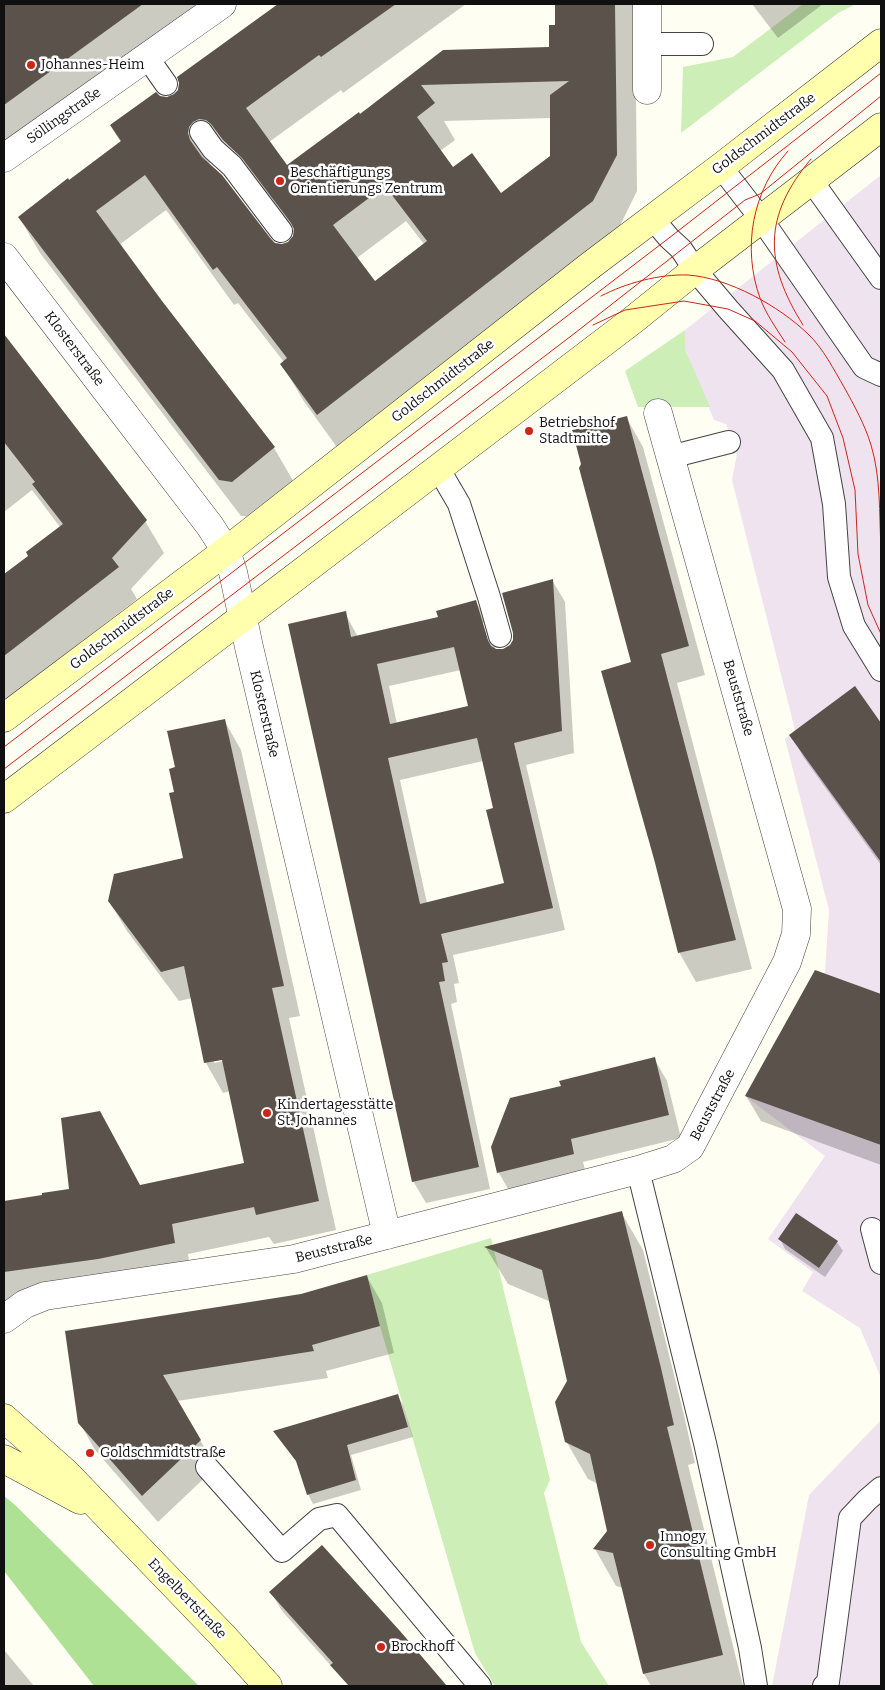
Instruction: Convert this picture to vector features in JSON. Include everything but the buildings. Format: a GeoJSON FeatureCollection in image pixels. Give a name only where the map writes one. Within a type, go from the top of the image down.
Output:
{"type":"FeatureCollection","features":[{"type":"Feature","properties":{"kind":"main road","name":"Goldschmidtstraße"},"geometry":{"type":"LineString","coordinates":[[4,718],[226,551],[652,218],[881,43]]}},
{"type":"Feature","properties":{"kind":"main road"},"geometry":{"type":"LineString","coordinates":[[4,799],[633,320],[881,127]]}},
{"type":"Feature","properties":{"kind":"main road","name":"Engelbertstraße"},"geometry":{"type":"LineString","coordinates":[[4,1418],[66,1473],[222,1635],[268,1686]]}},
{"type":"Feature","properties":{"kind":"main road","name":"Engelbertstraße"},"geometry":{"type":"LineString","coordinates":[[4,1458],[105,1514]]}},
{"type":"Feature","properties":{"kind":"street","name":"Söllingstraße"},"geometry":{"type":"LineString","coordinates":[[4,158],[222,4]]}},
{"type":"Feature","properties":{"kind":"street"},"geometry":{"type":"LineString","coordinates":[[647,4],[647,90]]}},
{"type":"Feature","properties":{"kind":"street","name":"Klosterstraße"},"geometry":{"type":"LineString","coordinates":[[4,257],[210,526],[226,551],[238,591],[242,618],[387,1235]]}},
{"type":"Feature","properties":{"kind":"street","name":"Beuststraße"},"geometry":{"type":"LineString","coordinates":[[4,1319],[25,1304],[45,1296],[294,1259],[638,1170],[674,1159],[690,1147],[787,962],[796,934],[797,909],[658,413]]}},
{"type":"Feature","properties":{"kind":"lane"},"geometry":{"type":"LineString","coordinates":[[647,44],[702,44]]}},
{"type":"Feature","properties":{"kind":"lane"},"geometry":{"type":"LineString","coordinates":[[146,57],[166,84]]}},
{"type":"Feature","properties":{"kind":"lane"},"geometry":{"type":"LineString","coordinates":[[201,132],[213,149],[232,166],[281,231]]}},
{"type":"Feature","properties":{"kind":"lane"},"geometry":{"type":"LineString","coordinates":[[721,167],[762,220],[864,367],[881,375]]}},
{"type":"Feature","properties":{"kind":"lane"},"geometry":{"type":"LineString","coordinates":[[812,180],[881,278]]}},
{"type":"Feature","properties":{"kind":"lane"},"geometry":{"type":"LineString","coordinates":[[652,218],[681,250],[695,270],[728,309],[783,370],[822,438],[834,504],[840,578],[854,626],[881,670]]}},
{"type":"Feature","properties":{"kind":"lane"},"geometry":{"type":"LineString","coordinates":[[670,457],[729,442]]}},
{"type":"Feature","properties":{"kind":"lane"},"geometry":{"type":"LineString","coordinates":[[438,468],[459,504],[500,636]]}},
{"type":"Feature","properties":{"kind":"lane"},"geometry":{"type":"LineString","coordinates":[[638,1170],[705,1444],[750,1648],[756,1686]]}},
{"type":"Feature","properties":{"kind":"lane"},"geometry":{"type":"LineString","coordinates":[[872,1229],[881,1263]]}},
{"type":"Feature","properties":{"kind":"lane"},"geometry":{"type":"LineString","coordinates":[[207,1468],[282,1551],[319,1519],[337,1515],[480,1686]]}},
{"type":"Feature","properties":{"kind":"lane"},"geometry":{"type":"LineString","coordinates":[[824,1686],[828,1682],[850,1518],[881,1488]]}},
{"type":"Feature","properties":{"kind":"shaded area"},"geometry":{"type":"Polygon","coordinates":[[[881,175],[881,1378],[860,1328],[802,1291],[813,1272],[768,1239],[825,1156],[745,1096],[775,1041],[825,972],[829,910],[785,739],[795,730],[732,480],[737,454],[726,424],[714,420],[685,349],[685,330],[881,175]]]}},
{"type":"Feature","properties":{"kind":"shaded area"},"geometry":{"type":"Polygon","coordinates":[[[881,1420],[881,1686],[772,1686],[809,1495],[881,1420]]]}},
{"type":"Feature","properties":{"kind":"green space"},"geometry":{"type":"Polygon","coordinates":[[[803,4],[856,4],[838,13],[681,133],[683,67],[733,57],[803,4]]]}},
{"type":"Feature","properties":{"kind":"green space"},"geometry":{"type":"Polygon","coordinates":[[[685,330],[685,349],[710,407],[638,407],[625,371],[685,330]]]}},
{"type":"Feature","properties":{"kind":"green space"},"geometry":{"type":"Polygon","coordinates":[[[491,1238],[550,1480],[544,1493],[581,1642],[609,1686],[495,1686],[475,1653],[380,1326],[367,1275],[491,1238]]]}},
{"type":"Feature","properties":{"kind":"green space"},"geometry":{"type":"Polygon","coordinates":[[[4,1496],[199,1686],[94,1686],[4,1571],[4,1496]]]}},
{"type":"Feature","properties":{"kind":"tram line"},"geometry":{"type":"LineString","coordinates":[[4,747],[669,238],[881,73]]}},
{"type":"Feature","properties":{"kind":"tram line"},"geometry":{"type":"LineString","coordinates":[[4,769],[575,333],[745,200],[760,194],[881,96]]}},
{"type":"Feature","properties":{"kind":"tram line"},"geometry":{"type":"LineString","coordinates":[[785,342],[760,298],[752,260],[751,240],[759,202],[766,184],[788,151]]}},
{"type":"Feature","properties":{"kind":"tram line"},"geometry":{"type":"LineString","coordinates":[[803,325],[781,281],[774,240],[777,220],[784,200],[795,180],[811,159]]}},
{"type":"Feature","properties":{"kind":"tram line"},"geometry":{"type":"LineString","coordinates":[[601,296],[632,283],[654,278],[677,275],[704,277],[752,295],[783,313],[808,334],[819,346],[832,366],[869,438],[878,483],[881,547]]}},
{"type":"Feature","properties":{"kind":"tram line"},"geometry":{"type":"LineString","coordinates":[[593,325],[625,310],[684,301],[728,309],[755,321],[792,352],[827,396],[843,438],[855,490],[858,554],[868,605],[881,634]]}},
{"type":"Feature","properties":{"kind":"place","name":"Johannes-Heim"},"geometry":{"type":"Point","coordinates":[31,65]}},
{"type":"Feature","properties":{"kind":"place","name":"Beschäftigungs Orientierungs Zentrum"},"geometry":{"type":"Point","coordinates":[280,181]}},
{"type":"Feature","properties":{"kind":"place","name":"Betriebshof Stadtmitte"},"geometry":{"type":"Point","coordinates":[529,431]}},
{"type":"Feature","properties":{"kind":"place","name":"Kindertagesstätte St. Johannes"},"geometry":{"type":"Point","coordinates":[267,1113]}},
{"type":"Feature","properties":{"kind":"place","name":"Goldschmidtstraße"},"geometry":{"type":"Point","coordinates":[90,1453]}},
{"type":"Feature","properties":{"kind":"place","name":"Innogy Consulting GmbH"},"geometry":{"type":"Point","coordinates":[650,1545]}},
{"type":"Feature","properties":{"kind":"place","name":"Brockhoff"},"geometry":{"type":"Point","coordinates":[381,1647]}}]}
